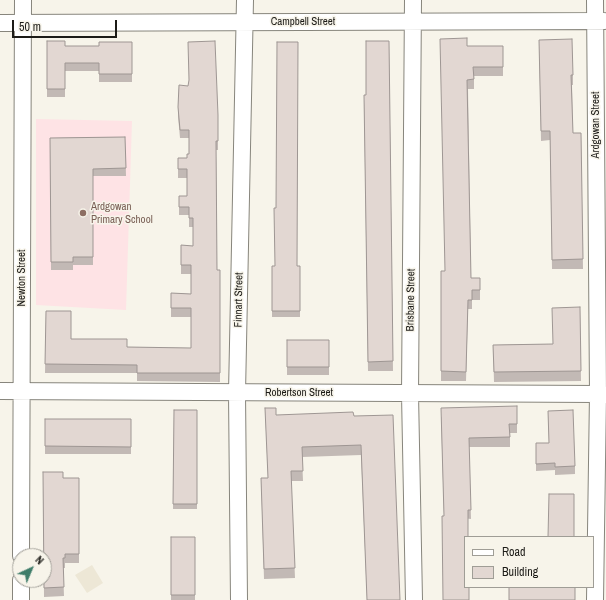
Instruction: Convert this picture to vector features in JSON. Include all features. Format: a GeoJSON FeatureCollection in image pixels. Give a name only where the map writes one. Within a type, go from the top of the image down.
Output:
{"type":"FeatureCollection","features":[{"type":"Feature","properties":{"kind":"street","name":"Newton Street"},"geometry":{"type":"LineString","coordinates":[[21,548],[23,0]]}},
{"type":"Feature","properties":{"kind":"street","name":"Finnart Street"},"geometry":{"type":"LineString","coordinates":[[239,600],[237,393],[245,0]]}},
{"type":"Feature","properties":{"kind":"street","name":"Brisbane Street"},"geometry":{"type":"LineString","coordinates":[[413,0],[410,394],[414,600]]}},
{"type":"Feature","properties":{"kind":"street","name":"Ardgowan Street"},"geometry":{"type":"LineString","coordinates":[[595,0],[601,21],[602,394],[595,600]]}},
{"type":"Feature","properties":{"kind":"street","name":"Campbell Street"},"geometry":{"type":"LineString","coordinates":[[0,23],[601,21]]}},
{"type":"Feature","properties":{"kind":"street","name":"Robertson Street"},"geometry":{"type":"LineString","coordinates":[[0,391],[602,394]]}},
{"type":"Feature","properties":{"kind":"street"},"geometry":{"type":"LineString","coordinates":[[21,588],[21,600]]}},
{"type":"Feature","properties":{"kind":"shaded area","name":"Ardgowan Primary School"},"geometry":{"type":"Polygon","coordinates":[[[36,119],[132,121],[126,310],[36,305],[36,119]]]}},
{"type":"Feature","properties":{"kind":"shaded area"},"geometry":{"type":"Polygon","coordinates":[[[92,565],[103,583],[87,593],[75,575],[92,565]]]}},
{"type":"Feature","properties":{"kind":"building"},"geometry":{"type":"Polygon","coordinates":[[[467,38],[467,46],[503,46],[503,67],[473,67],[474,79],[467,80],[471,278],[480,278],[480,290],[472,290],[472,300],[468,300],[466,372],[441,371],[441,271],[445,271],[440,39],[467,38]]]}},
{"type":"Feature","properties":{"kind":"building"},"geometry":{"type":"Polygon","coordinates":[[[572,39],[573,75],[571,75],[573,133],[581,133],[583,259],[552,260],[550,131],[541,131],[539,40],[572,39]]]}},
{"type":"Feature","properties":{"kind":"building"},"geometry":{"type":"Polygon","coordinates":[[[47,41],[65,41],[65,46],[99,46],[99,42],[132,42],[132,74],[99,74],[99,63],[65,63],[65,89],[47,89],[47,41]]]}},
{"type":"Feature","properties":{"kind":"building"},"geometry":{"type":"Polygon","coordinates":[[[215,41],[218,115],[218,141],[216,141],[217,270],[220,270],[220,373],[137,373],[137,365],[45,364],[46,311],[71,311],[71,339],[127,339],[127,347],[191,348],[191,308],[171,308],[171,293],[191,294],[191,265],[181,265],[181,245],[193,246],[193,218],[189,218],[189,207],[179,207],[179,196],[187,196],[187,169],[178,169],[178,158],[187,158],[187,154],[189,154],[189,130],[180,130],[178,107],[179,85],[188,86],[188,42],[215,41]]]}},
{"type":"Feature","properties":{"kind":"building"},"geometry":{"type":"Polygon","coordinates":[[[366,41],[389,41],[393,361],[368,362],[364,95],[366,95],[366,41]]]}},
{"type":"Feature","properties":{"kind":"building"},"geometry":{"type":"Polygon","coordinates":[[[277,42],[298,42],[297,266],[300,266],[300,311],[272,311],[272,266],[275,266],[274,208],[276,208],[277,42]]]}},
{"type":"Feature","properties":{"kind":"building","name":"Ardgowan Primary School"},"geometry":{"type":"Polygon","coordinates":[[[125,137],[126,168],[93,169],[93,257],[73,257],[73,262],[51,262],[50,138],[125,137]]]}},
{"type":"Feature","properties":{"kind":"building"},"geometry":{"type":"Polygon","coordinates":[[[580,307],[581,371],[494,372],[493,345],[553,344],[552,308],[580,307]]]}},
{"type":"Feature","properties":{"kind":"building"},"geometry":{"type":"Polygon","coordinates":[[[287,340],[329,340],[329,367],[287,367],[287,340]]]}},
{"type":"Feature","properties":{"kind":"building"},"geometry":{"type":"Polygon","coordinates":[[[517,406],[517,424],[509,424],[510,437],[469,438],[471,510],[468,510],[468,536],[464,536],[464,588],[469,588],[469,600],[443,600],[442,516],[444,516],[441,408],[517,406]]]}},
{"type":"Feature","properties":{"kind":"building"},"geometry":{"type":"Polygon","coordinates":[[[265,408],[276,408],[276,415],[353,412],[354,416],[393,415],[400,600],[367,600],[361,445],[302,447],[303,471],[291,471],[295,568],[264,569],[261,478],[268,478],[265,408]]]}},
{"type":"Feature","properties":{"kind":"building"},"geometry":{"type":"Polygon","coordinates":[[[174,410],[197,410],[197,504],[173,504],[174,410]]]}},
{"type":"Feature","properties":{"kind":"building"},"geometry":{"type":"Polygon","coordinates":[[[573,410],[575,466],[555,467],[555,463],[536,464],[536,443],[549,443],[548,411],[573,410]]]}},
{"type":"Feature","properties":{"kind":"building"},"geometry":{"type":"Polygon","coordinates":[[[45,419],[131,419],[131,447],[45,446],[45,419]]]}},
{"type":"Feature","properties":{"kind":"building"},"geometry":{"type":"Polygon","coordinates":[[[43,472],[63,472],[63,478],[79,478],[79,554],[65,554],[65,558],[63,558],[64,587],[52,588],[52,548],[44,548],[43,472]]]}},
{"type":"Feature","properties":{"kind":"building"},"geometry":{"type":"Polygon","coordinates":[[[549,494],[574,494],[574,536],[548,536],[549,494]]]}},
{"type":"Feature","properties":{"kind":"building"},"geometry":{"type":"Polygon","coordinates":[[[171,537],[195,537],[195,595],[171,595],[171,537]]]}},
{"type":"Feature","properties":{"kind":"building"},"geometry":{"type":"Polygon","coordinates":[[[509,588],[575,588],[575,600],[509,600],[509,588]]]}},
{"type":"Feature","properties":{"kind":"place","name":"Ardgowan Primary School"},"geometry":{"type":"Point","coordinates":[83,213]}}]}
